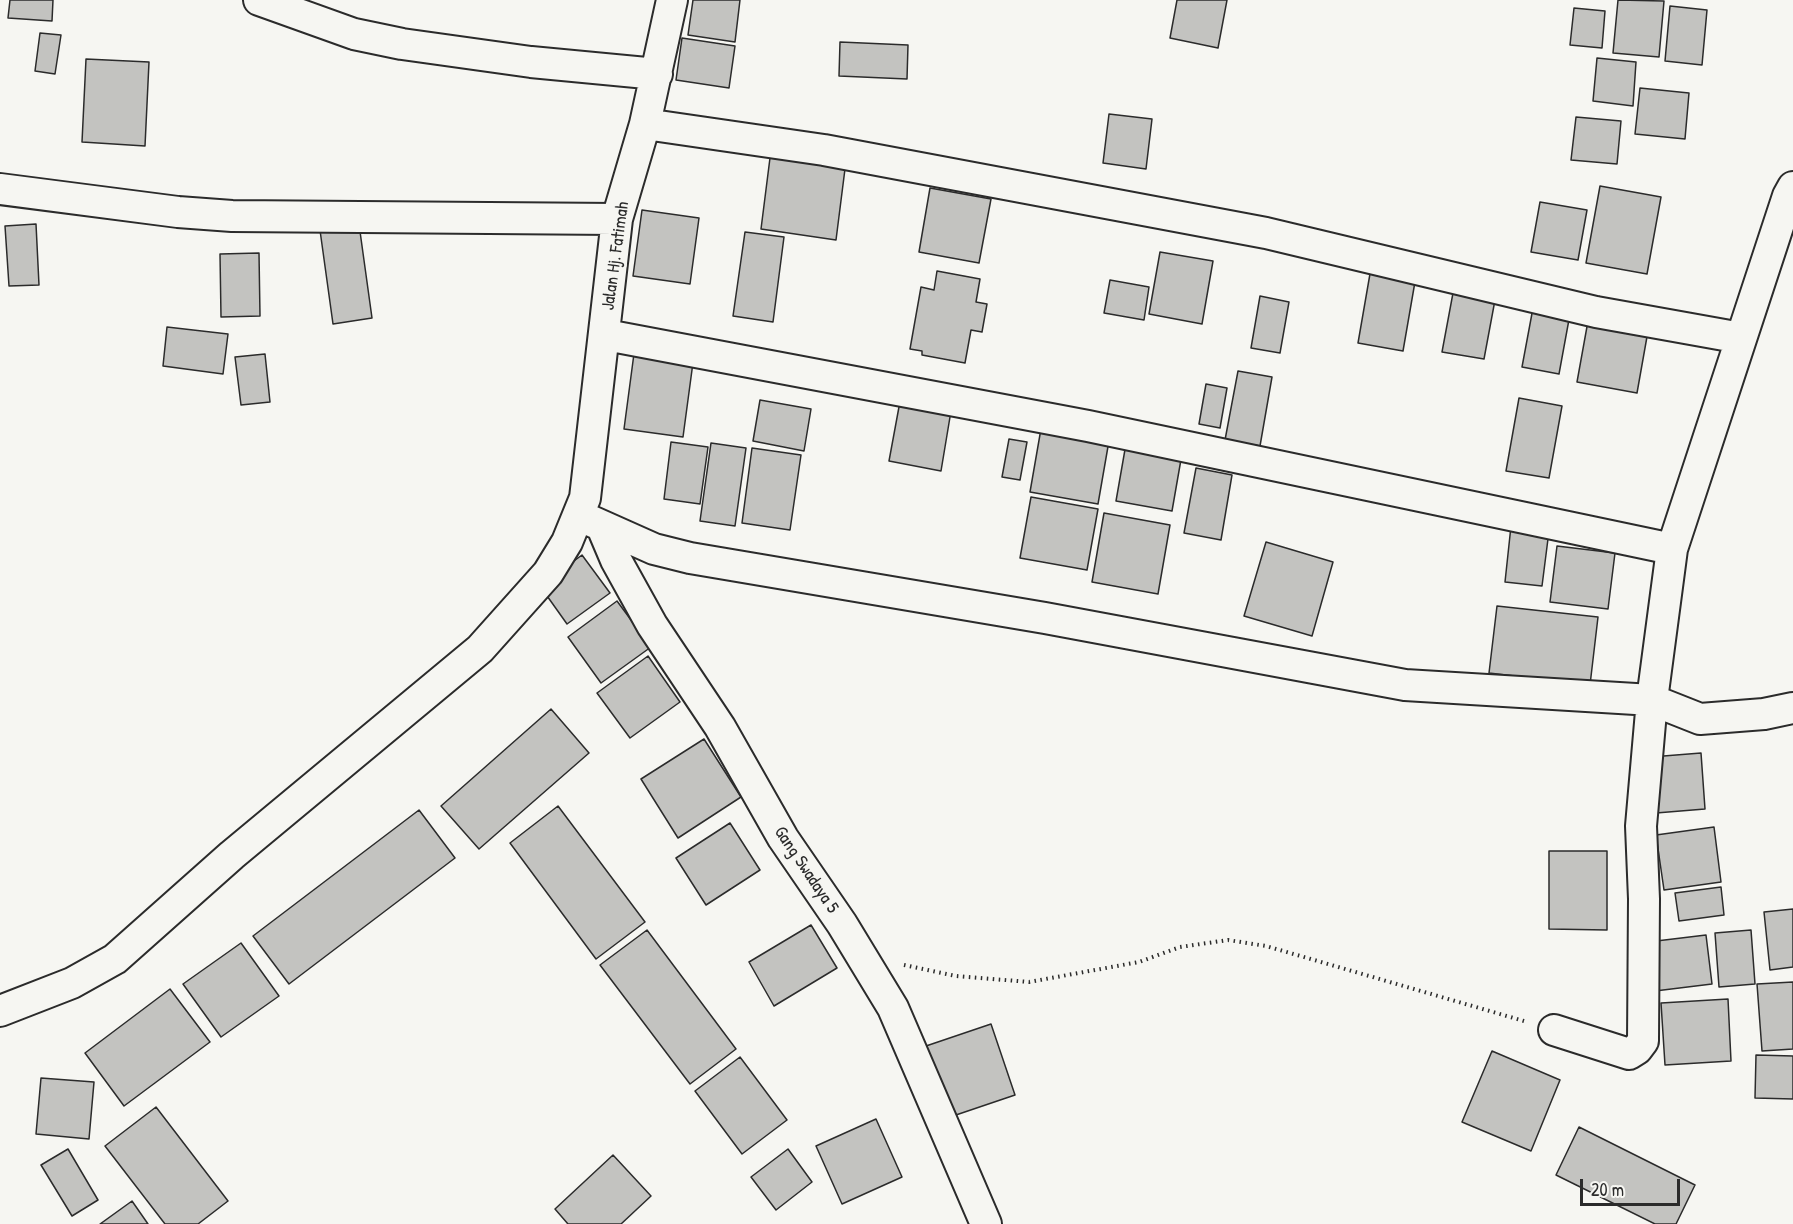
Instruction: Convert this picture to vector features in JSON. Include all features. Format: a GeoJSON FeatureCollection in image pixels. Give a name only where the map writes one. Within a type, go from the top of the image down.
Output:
{"type":"FeatureCollection","features":[{"type":"Feature","properties":{"kind":"street"},"geometry":{"type":"LineString","coordinates":[[259,0],[354,34],[402,44],[531,62],[657,74]]}},
{"type":"Feature","properties":{"kind":"street","name":"Jalan Hj. Fatimah"},"geometry":{"type":"LineString","coordinates":[[0,1011],[72,983],[115,960],[232,855],[480,650],[591,522],[588,479],[606,334],[609,278],[617,219],[645,124],[672,0]]}},
{"type":"Feature","properties":{"kind":"street"},"geometry":{"type":"LineString","coordinates":[[645,124],[824,150],[1266,233],[1596,312],[1741,338]]}},
{"type":"Feature","properties":{"kind":"street"},"geometry":{"type":"LineString","coordinates":[[1554,1030],[1629,1054],[1637,1049],[1642,1041],[1644,899],[1641,826],[1652,700],[1672,549],[1793,187]]}},
{"type":"Feature","properties":{"kind":"street"},"geometry":{"type":"LineString","coordinates":[[0,189],[232,216],[617,219]]}},
{"type":"Feature","properties":{"kind":"street"},"geometry":{"type":"LineString","coordinates":[[606,334],[1088,426],[1672,549]]}},
{"type":"Feature","properties":{"kind":"street"},"geometry":{"type":"LineString","coordinates":[[591,522],[654,549],[690,558],[1033,616],[1405,685],[1652,700],[1700,719],[1764,714],[1793,708]]}},
{"type":"Feature","properties":{"kind":"street","name":"Gang Swadaya 5"},"geometry":{"type":"LineString","coordinates":[[591,522],[652,625],[720,727],[783,838],[842,924],[893,1008],[986,1224]]}},
{"type":"Feature","properties":{"kind":"path"},"geometry":{"type":"LineString","coordinates":[[897,963],[956,976],[1029,982],[1139,962],[1180,946],[1228,940],[1266,946],[1554,1030]]}},
{"type":"Feature","properties":{"kind":"building"},"geometry":{"type":"Polygon","coordinates":[[[10,0],[53,0],[52,21],[8,18],[10,0]]]}},
{"type":"Feature","properties":{"kind":"building"},"geometry":{"type":"Polygon","coordinates":[[[693,0],[740,0],[735,42],[688,35],[693,0]]]}},
{"type":"Feature","properties":{"kind":"building"},"geometry":{"type":"Polygon","coordinates":[[[1177,0],[1227,0],[1218,48],[1170,38],[1177,0]]]}},
{"type":"Feature","properties":{"kind":"building"},"geometry":{"type":"Polygon","coordinates":[[[1618,0],[1664,1],[1659,57],[1613,53],[1618,0]]]}},
{"type":"Feature","properties":{"kind":"building"},"geometry":{"type":"Polygon","coordinates":[[[1670,6],[1707,10],[1702,65],[1665,61],[1670,6]]]}},
{"type":"Feature","properties":{"kind":"building"},"geometry":{"type":"Polygon","coordinates":[[[1574,8],[1605,11],[1602,48],[1570,45],[1574,8]]]}},
{"type":"Feature","properties":{"kind":"building"},"geometry":{"type":"Polygon","coordinates":[[[40,33],[61,35],[55,74],[35,71],[40,33]]]}},
{"type":"Feature","properties":{"kind":"building"},"geometry":{"type":"Polygon","coordinates":[[[682,38],[735,46],[729,88],[676,80],[682,38]]]}},
{"type":"Feature","properties":{"kind":"building"},"geometry":{"type":"Polygon","coordinates":[[[840,42],[908,45],[907,79],[839,76],[840,42]]]}},
{"type":"Feature","properties":{"kind":"building"},"geometry":{"type":"Polygon","coordinates":[[[1597,58],[1636,62],[1633,106],[1593,101],[1597,58]]]}},
{"type":"Feature","properties":{"kind":"building"},"geometry":{"type":"Polygon","coordinates":[[[86,59],[149,62],[145,146],[82,142],[86,59]]]}},
{"type":"Feature","properties":{"kind":"building"},"geometry":{"type":"Polygon","coordinates":[[[1640,88],[1689,93],[1685,139],[1635,134],[1640,88]]]}},
{"type":"Feature","properties":{"kind":"building"},"geometry":{"type":"Polygon","coordinates":[[[1109,114],[1152,119],[1146,169],[1103,163],[1109,114]]]}},
{"type":"Feature","properties":{"kind":"building"},"geometry":{"type":"Polygon","coordinates":[[[1576,117],[1621,121],[1617,164],[1571,160],[1576,117]]]}},
{"type":"Feature","properties":{"kind":"building"},"geometry":{"type":"Polygon","coordinates":[[[771,150],[846,161],[836,240],[761,229],[771,150]]]}},
{"type":"Feature","properties":{"kind":"building"},"geometry":{"type":"Polygon","coordinates":[[[1600,186],[1661,197],[1647,274],[1586,263],[1600,186]]]}},
{"type":"Feature","properties":{"kind":"building"},"geometry":{"type":"Polygon","coordinates":[[[930,188],[991,199],[979,263],[919,252],[930,188]]]}},
{"type":"Feature","properties":{"kind":"building"},"geometry":{"type":"Polygon","coordinates":[[[1540,202],[1587,210],[1578,260],[1531,252],[1540,202]]]}},
{"type":"Feature","properties":{"kind":"building"},"geometry":{"type":"Polygon","coordinates":[[[642,210],[699,218],[690,284],[633,276],[642,210]]]}},
{"type":"Feature","properties":{"kind":"building"},"geometry":{"type":"Polygon","coordinates":[[[358,217],[372,318],[333,324],[319,223],[358,217]]]}},
{"type":"Feature","properties":{"kind":"building"},"geometry":{"type":"Polygon","coordinates":[[[36,224],[39,285],[9,286],[5,226],[36,224]]]}},
{"type":"Feature","properties":{"kind":"building"},"geometry":{"type":"Polygon","coordinates":[[[745,232],[784,237],[773,322],[733,316],[745,232]]]}},
{"type":"Feature","properties":{"kind":"building"},"geometry":{"type":"Polygon","coordinates":[[[1160,252],[1213,261],[1202,324],[1149,314],[1160,252]]]}},
{"type":"Feature","properties":{"kind":"building"},"geometry":{"type":"Polygon","coordinates":[[[259,253],[260,316],[221,317],[220,254],[259,253]]]}},
{"type":"Feature","properties":{"kind":"building"},"geometry":{"type":"Polygon","coordinates":[[[1371,268],[1416,276],[1403,351],[1358,343],[1371,268]]]}},
{"type":"Feature","properties":{"kind":"building"},"geometry":{"type":"Polygon","coordinates":[[[937,271],[980,279],[976,302],[987,304],[982,332],[971,330],[965,363],[922,355],[922,351],[910,349],[921,287],[934,290],[937,271]]]}},
{"type":"Feature","properties":{"kind":"building"},"geometry":{"type":"Polygon","coordinates":[[[1110,280],[1149,287],[1144,320],[1104,313],[1110,280]]]}},
{"type":"Feature","properties":{"kind":"building"},"geometry":{"type":"Polygon","coordinates":[[[1453,293],[1495,300],[1484,359],[1442,352],[1453,293]]]}},
{"type":"Feature","properties":{"kind":"building"},"geometry":{"type":"Polygon","coordinates":[[[1260,296],[1289,302],[1280,353],[1251,348],[1260,296]]]}},
{"type":"Feature","properties":{"kind":"building"},"geometry":{"type":"Polygon","coordinates":[[[1533,308],[1570,314],[1559,374],[1522,367],[1533,308]]]}},
{"type":"Feature","properties":{"kind":"building"},"geometry":{"type":"Polygon","coordinates":[[[1588,321],[1648,331],[1637,393],[1577,382],[1588,321]]]}},
{"type":"Feature","properties":{"kind":"building"},"geometry":{"type":"Polygon","coordinates":[[[167,327],[228,334],[223,374],[163,366],[167,327]]]}},
{"type":"Feature","properties":{"kind":"building"},"geometry":{"type":"Polygon","coordinates":[[[635,346],[694,355],[683,437],[624,429],[635,346]]]}},
{"type":"Feature","properties":{"kind":"building"},"geometry":{"type":"Polygon","coordinates":[[[265,354],[270,402],[241,405],[235,357],[265,354]]]}},
{"type":"Feature","properties":{"kind":"building"},"geometry":{"type":"Polygon","coordinates":[[[1238,371],[1272,377],[1260,446],[1225,440],[1238,371]]]}},
{"type":"Feature","properties":{"kind":"building"},"geometry":{"type":"Polygon","coordinates":[[[1206,384],[1227,388],[1220,428],[1199,424],[1206,384]]]}},
{"type":"Feature","properties":{"kind":"building"},"geometry":{"type":"Polygon","coordinates":[[[901,396],[952,405],[941,471],[889,461],[901,396]]]}},
{"type":"Feature","properties":{"kind":"building"},"geometry":{"type":"Polygon","coordinates":[[[1519,398],[1562,406],[1549,478],[1506,471],[1519,398]]]}},
{"type":"Feature","properties":{"kind":"building"},"geometry":{"type":"Polygon","coordinates":[[[760,400],[811,409],[804,451],[753,441],[760,400]]]}},
{"type":"Feature","properties":{"kind":"building"},"geometry":{"type":"Polygon","coordinates":[[[1042,423],[1110,435],[1098,504],[1030,492],[1042,423]]]}},
{"type":"Feature","properties":{"kind":"building"},"geometry":{"type":"Polygon","coordinates":[[[1127,438],[1183,448],[1172,511],[1116,501],[1127,438]]]}},
{"type":"Feature","properties":{"kind":"building"},"geometry":{"type":"Polygon","coordinates":[[[1009,439],[1027,442],[1020,480],[1002,477],[1009,439]]]}},
{"type":"Feature","properties":{"kind":"building"},"geometry":{"type":"Polygon","coordinates":[[[671,442],[708,447],[700,504],[664,499],[671,442]]]}},
{"type":"Feature","properties":{"kind":"building"},"geometry":{"type":"Polygon","coordinates":[[[711,443],[746,448],[735,526],[700,521],[711,443]]]}},
{"type":"Feature","properties":{"kind":"building"},"geometry":{"type":"Polygon","coordinates":[[[752,448],[801,455],[790,530],[742,523],[752,448]]]}},
{"type":"Feature","properties":{"kind":"building"},"geometry":{"type":"Polygon","coordinates":[[[1196,468],[1232,475],[1221,540],[1184,533],[1196,468]]]}},
{"type":"Feature","properties":{"kind":"building"},"geometry":{"type":"Polygon","coordinates":[[[1031,497],[1098,509],[1087,570],[1020,558],[1031,497]]]}},
{"type":"Feature","properties":{"kind":"building"},"geometry":{"type":"Polygon","coordinates":[[[1104,513],[1170,525],[1158,594],[1092,582],[1104,513]]]}},
{"type":"Feature","properties":{"kind":"building"},"geometry":{"type":"Polygon","coordinates":[[[1511,526],[1549,531],[1542,586],[1505,582],[1511,526]]]}},
{"type":"Feature","properties":{"kind":"building"},"geometry":{"type":"Polygon","coordinates":[[[1266,542],[1333,562],[1312,636],[1244,616],[1266,542]]]}},
{"type":"Feature","properties":{"kind":"building"},"geometry":{"type":"Polygon","coordinates":[[[1557,546],[1615,553],[1608,609],[1550,602],[1557,546]]]}},
{"type":"Feature","properties":{"kind":"building"},"geometry":{"type":"Polygon","coordinates":[[[582,555],[610,593],[567,624],[540,586],[582,555]]]}},
{"type":"Feature","properties":{"kind":"building"},"geometry":{"type":"Polygon","coordinates":[[[617,601],[651,647],[601,683],[568,637],[617,601]]]}},
{"type":"Feature","properties":{"kind":"building"},"geometry":{"type":"Polygon","coordinates":[[[1497,606],[1598,617],[1590,685],[1489,673],[1497,606]]]}},
{"type":"Feature","properties":{"kind":"building"},"geometry":{"type":"Polygon","coordinates":[[[648,656],[680,702],[630,738],[597,693],[648,656]]]}},
{"type":"Feature","properties":{"kind":"building"},"geometry":{"type":"Polygon","coordinates":[[[551,709],[589,753],[479,849],[441,806],[551,709]]]}},
{"type":"Feature","properties":{"kind":"building"},"geometry":{"type":"Polygon","coordinates":[[[704,739],[741,797],[678,838],[641,779],[704,739]]]}},
{"type":"Feature","properties":{"kind":"building"},"geometry":{"type":"Polygon","coordinates":[[[1701,753],[1705,809],[1656,813],[1651,757],[1701,753]]]}},
{"type":"Feature","properties":{"kind":"building"},"geometry":{"type":"Polygon","coordinates":[[[558,806],[645,922],[596,959],[510,843],[558,806]]]}},
{"type":"Feature","properties":{"kind":"building"},"geometry":{"type":"Polygon","coordinates":[[[419,810],[455,858],[289,984],[253,936],[419,810]]]}},
{"type":"Feature","properties":{"kind":"building"},"geometry":{"type":"Polygon","coordinates":[[[730,823],[760,870],[706,905],[676,858],[730,823]]]}},
{"type":"Feature","properties":{"kind":"building"},"geometry":{"type":"Polygon","coordinates":[[[1714,827],[1721,882],[1664,890],[1656,835],[1714,827]]]}},
{"type":"Feature","properties":{"kind":"building"},"geometry":{"type":"Polygon","coordinates":[[[1549,851],[1607,851],[1607,930],[1549,929],[1549,851]]]}},
{"type":"Feature","properties":{"kind":"building"},"geometry":{"type":"Polygon","coordinates":[[[1721,887],[1724,915],[1679,921],[1675,893],[1721,887]]]}},
{"type":"Feature","properties":{"kind":"building"},"geometry":{"type":"Polygon","coordinates":[[[1793,909],[1793,967],[1770,970],[1764,912],[1793,909]]]}},
{"type":"Feature","properties":{"kind":"building"},"geometry":{"type":"Polygon","coordinates":[[[811,925],[837,968],[774,1006],[749,962],[811,925]]]}},
{"type":"Feature","properties":{"kind":"building"},"geometry":{"type":"Polygon","coordinates":[[[647,930],[736,1049],[690,1084],[600,965],[647,930]]]}},
{"type":"Feature","properties":{"kind":"building"},"geometry":{"type":"Polygon","coordinates":[[[1751,930],[1755,984],[1719,987],[1715,933],[1751,930]]]}},
{"type":"Feature","properties":{"kind":"building"},"geometry":{"type":"Polygon","coordinates":[[[1706,935],[1712,984],[1655,991],[1648,942],[1706,935]]]}},
{"type":"Feature","properties":{"kind":"building"},"geometry":{"type":"Polygon","coordinates":[[[241,943],[279,996],[221,1037],[183,984],[241,943]]]}},
{"type":"Feature","properties":{"kind":"building"},"geometry":{"type":"Polygon","coordinates":[[[1793,982],[1793,1049],[1762,1051],[1757,984],[1793,982]]]}},
{"type":"Feature","properties":{"kind":"building"},"geometry":{"type":"Polygon","coordinates":[[[170,989],[210,1042],[124,1106],[85,1053],[170,989]]]}},
{"type":"Feature","properties":{"kind":"building"},"geometry":{"type":"Polygon","coordinates":[[[1728,999],[1731,1061],[1665,1065],[1661,1003],[1728,999]]]}},
{"type":"Feature","properties":{"kind":"building"},"geometry":{"type":"Polygon","coordinates":[[[991,1024],[1015,1095],[950,1117],[926,1046],[991,1024]]]}},
{"type":"Feature","properties":{"kind":"building"},"geometry":{"type":"Polygon","coordinates":[[[1492,1051],[1560,1080],[1531,1151],[1462,1122],[1492,1051]]]}},
{"type":"Feature","properties":{"kind":"building"},"geometry":{"type":"Polygon","coordinates":[[[1756,1055],[1793,1056],[1793,1099],[1755,1098],[1756,1055]]]}},
{"type":"Feature","properties":{"kind":"building"},"geometry":{"type":"Polygon","coordinates":[[[740,1057],[787,1120],[742,1154],[695,1091],[740,1057]]]}},
{"type":"Feature","properties":{"kind":"building"},"geometry":{"type":"Polygon","coordinates":[[[41,1078],[94,1082],[89,1139],[36,1134],[41,1078]]]}},
{"type":"Feature","properties":{"kind":"building"},"geometry":{"type":"Polygon","coordinates":[[[156,1107],[228,1201],[198,1224],[165,1224],[105,1146],[156,1107]]]}},
{"type":"Feature","properties":{"kind":"building"},"geometry":{"type":"Polygon","coordinates":[[[876,1119],[902,1177],[842,1204],[816,1146],[876,1119]]]}},
{"type":"Feature","properties":{"kind":"building"},"geometry":{"type":"Polygon","coordinates":[[[1579,1127],[1695,1185],[1676,1224],[1655,1224],[1556,1175],[1579,1127]]]}},
{"type":"Feature","properties":{"kind":"building"},"geometry":{"type":"Polygon","coordinates":[[[68,1149],[98,1200],[72,1216],[41,1165],[68,1149]]]}},
{"type":"Feature","properties":{"kind":"building"},"geometry":{"type":"Polygon","coordinates":[[[788,1149],[812,1182],[776,1210],[751,1177],[788,1149]]]}},
{"type":"Feature","properties":{"kind":"building"},"geometry":{"type":"Polygon","coordinates":[[[613,1155],[651,1196],[621,1224],[568,1224],[555,1209],[613,1155]]]}},
{"type":"Feature","properties":{"kind":"building"},"geometry":{"type":"Polygon","coordinates":[[[132,1201],[148,1224],[100,1224],[132,1201]]]}}]}
